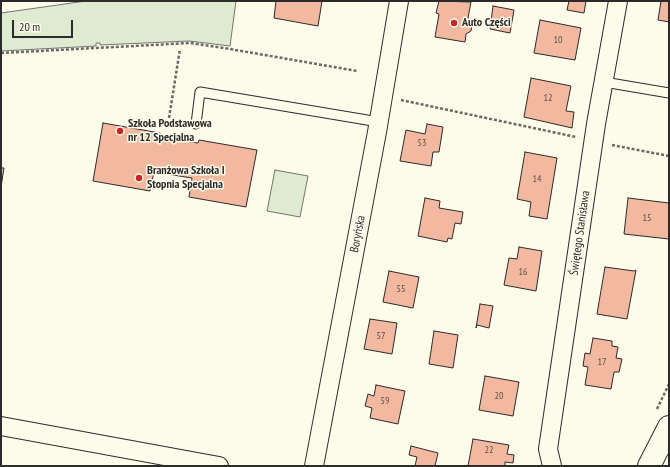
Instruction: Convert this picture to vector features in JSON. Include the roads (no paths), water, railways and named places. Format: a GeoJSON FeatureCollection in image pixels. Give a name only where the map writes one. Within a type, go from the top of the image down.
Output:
{"type":"FeatureCollection","features":[{"type":"Feature","properties":{"kind":"street","name":"Boryńska"},"geometry":{"type":"LineString","coordinates":[[314,466],[379,122],[399,1]]}},
{"type":"Feature","properties":{"kind":"street","name":"Świętego Stanisława"},"geometry":{"type":"LineString","coordinates":[[552,466],[548,449],[593,141],[618,1]]}},
{"type":"Feature","properties":{"kind":"street"},"geometry":{"type":"LineString","coordinates":[[1,426],[219,466]]}},
{"type":"Feature","properties":{"kind":"street"},"geometry":{"type":"LineString","coordinates":[[649,466],[669,426]]}},
{"type":"Feature","properties":{"kind":"lane"},"geometry":{"type":"LineString","coordinates":[[604,82],[669,93]]}},
{"type":"Feature","properties":{"kind":"lane"},"geometry":{"type":"LineString","coordinates":[[196,124],[200,92],[379,122]]}},
{"type":"Feature","properties":{"kind":"place","name":"Auto Części"},"geometry":{"type":"Point","coordinates":[454,23]}},
{"type":"Feature","properties":{"kind":"place","name":"Szkoła Podstawowa nr 12 Specjalna"},"geometry":{"type":"Point","coordinates":[120,131]}},
{"type":"Feature","properties":{"kind":"place","name":"Branżowa Szkoła I Stopnia Specjalna"},"geometry":{"type":"Point","coordinates":[139,178]}}]}
